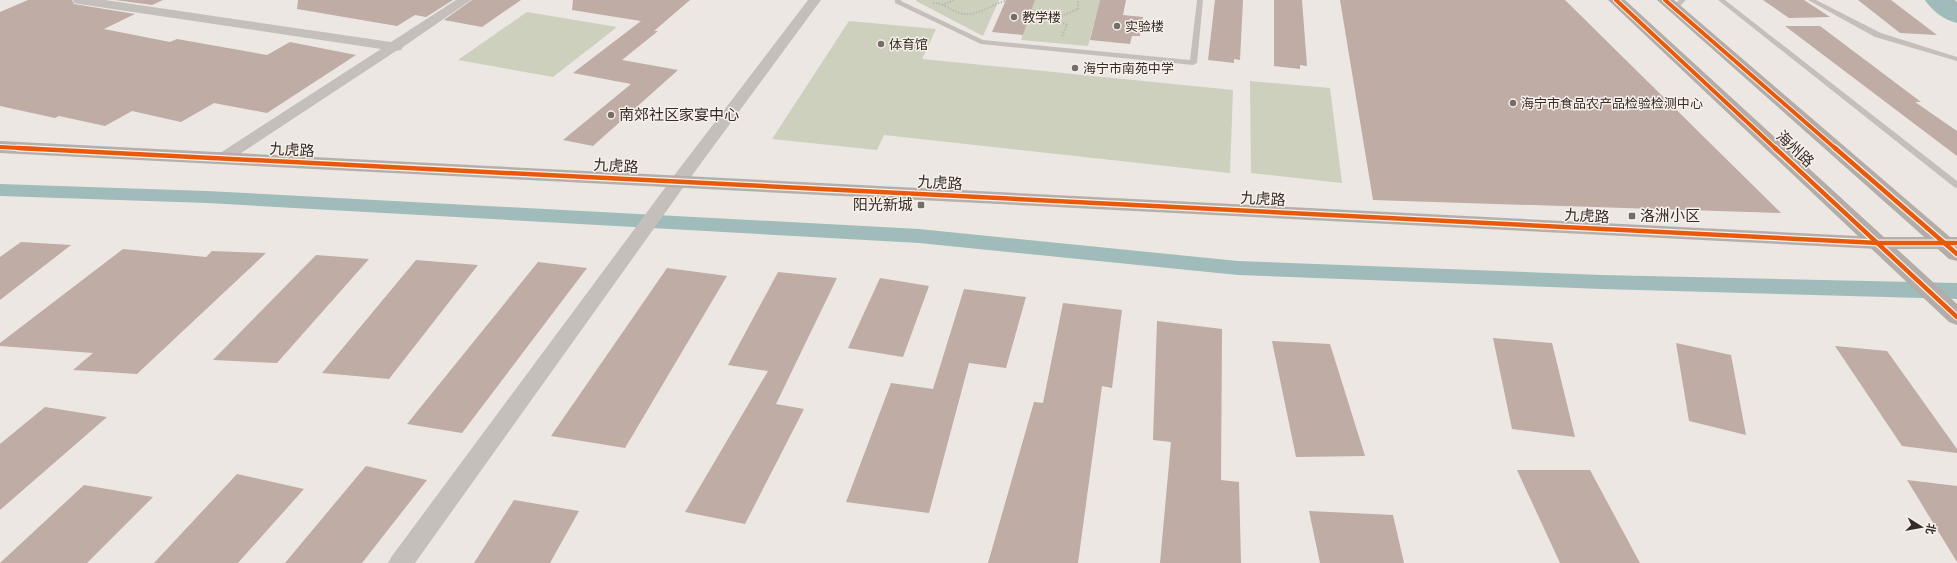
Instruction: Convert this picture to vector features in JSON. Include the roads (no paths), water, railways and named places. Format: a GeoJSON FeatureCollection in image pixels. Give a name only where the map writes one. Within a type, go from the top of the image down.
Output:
{"type":"FeatureCollection","features":[{"type":"Feature","properties":{"kind":"main road","name":"海州路"},"geometry":{"type":"LineString","coordinates":[[1616,0],[1957,317]]}},
{"type":"Feature","properties":{"kind":"main road","name":"海州路"},"geometry":{"type":"LineString","coordinates":[[1674,3],[1953,246]]}},
{"type":"Feature","properties":{"kind":"street"},"geometry":{"type":"LineString","coordinates":[[80,0],[396,47]]}},
{"type":"Feature","properties":{"kind":"street"},"geometry":{"type":"LineString","coordinates":[[223,158],[396,47],[465,0]]}},
{"type":"Feature","properties":{"kind":"street"},"geometry":{"type":"LineString","coordinates":[[401,563],[674,188],[815,0]]}},
{"type":"Feature","properties":{"kind":"street","name":"九虎路"},"geometry":{"type":"LineString","coordinates":[[0,147],[223,158],[674,188],[1953,246]]}},
{"type":"Feature","properties":{"kind":"lane"},"geometry":{"type":"LineString","coordinates":[[898,0],[897,2],[981,42],[1193,63],[1200,0]]}},
{"type":"Feature","properties":{"kind":"lane"},"geometry":{"type":"LineString","coordinates":[[1721,0],[1957,185]]}},
{"type":"Feature","properties":{"kind":"lane"},"geometry":{"type":"LineString","coordinates":[[1811,0],[1878,35],[1957,59]]}},
{"type":"Feature","properties":{"kind":"waterway"},"geometry":{"type":"LineString","coordinates":[[1938,0],[1957,15]]}},
{"type":"Feature","properties":{"kind":"waterway"},"geometry":{"type":"LineString","coordinates":[[0,190],[207,197],[919,236],[1238,268],[1602,282],[1957,291]]}},
{"type":"Feature","properties":{"kind":"place","name":"教学楼"},"geometry":{"type":"Point","coordinates":[1014,17]}},
{"type":"Feature","properties":{"kind":"place","name":"实验楼"},"geometry":{"type":"Point","coordinates":[1117,26]}},
{"type":"Feature","properties":{"kind":"place","name":"体育馆"},"geometry":{"type":"Point","coordinates":[881,44]}},
{"type":"Feature","properties":{"kind":"place","name":"海宁市南苑中学"},"geometry":{"type":"Point","coordinates":[1075,68]}},
{"type":"Feature","properties":{"kind":"place","name":"海宁市食品农产品检验检测中心"},"geometry":{"type":"Point","coordinates":[1513,103]}},
{"type":"Feature","properties":{"kind":"place","name":"南郊社区家宴中心"},"geometry":{"type":"Point","coordinates":[611,115]}},
{"type":"Feature","properties":{"kind":"place","name":"阳光新城"},"geometry":{"type":"Point","coordinates":[921,205]}},
{"type":"Feature","properties":{"kind":"place","name":"洛洲小区"},"geometry":{"type":"Point","coordinates":[1632,216]}}]}
